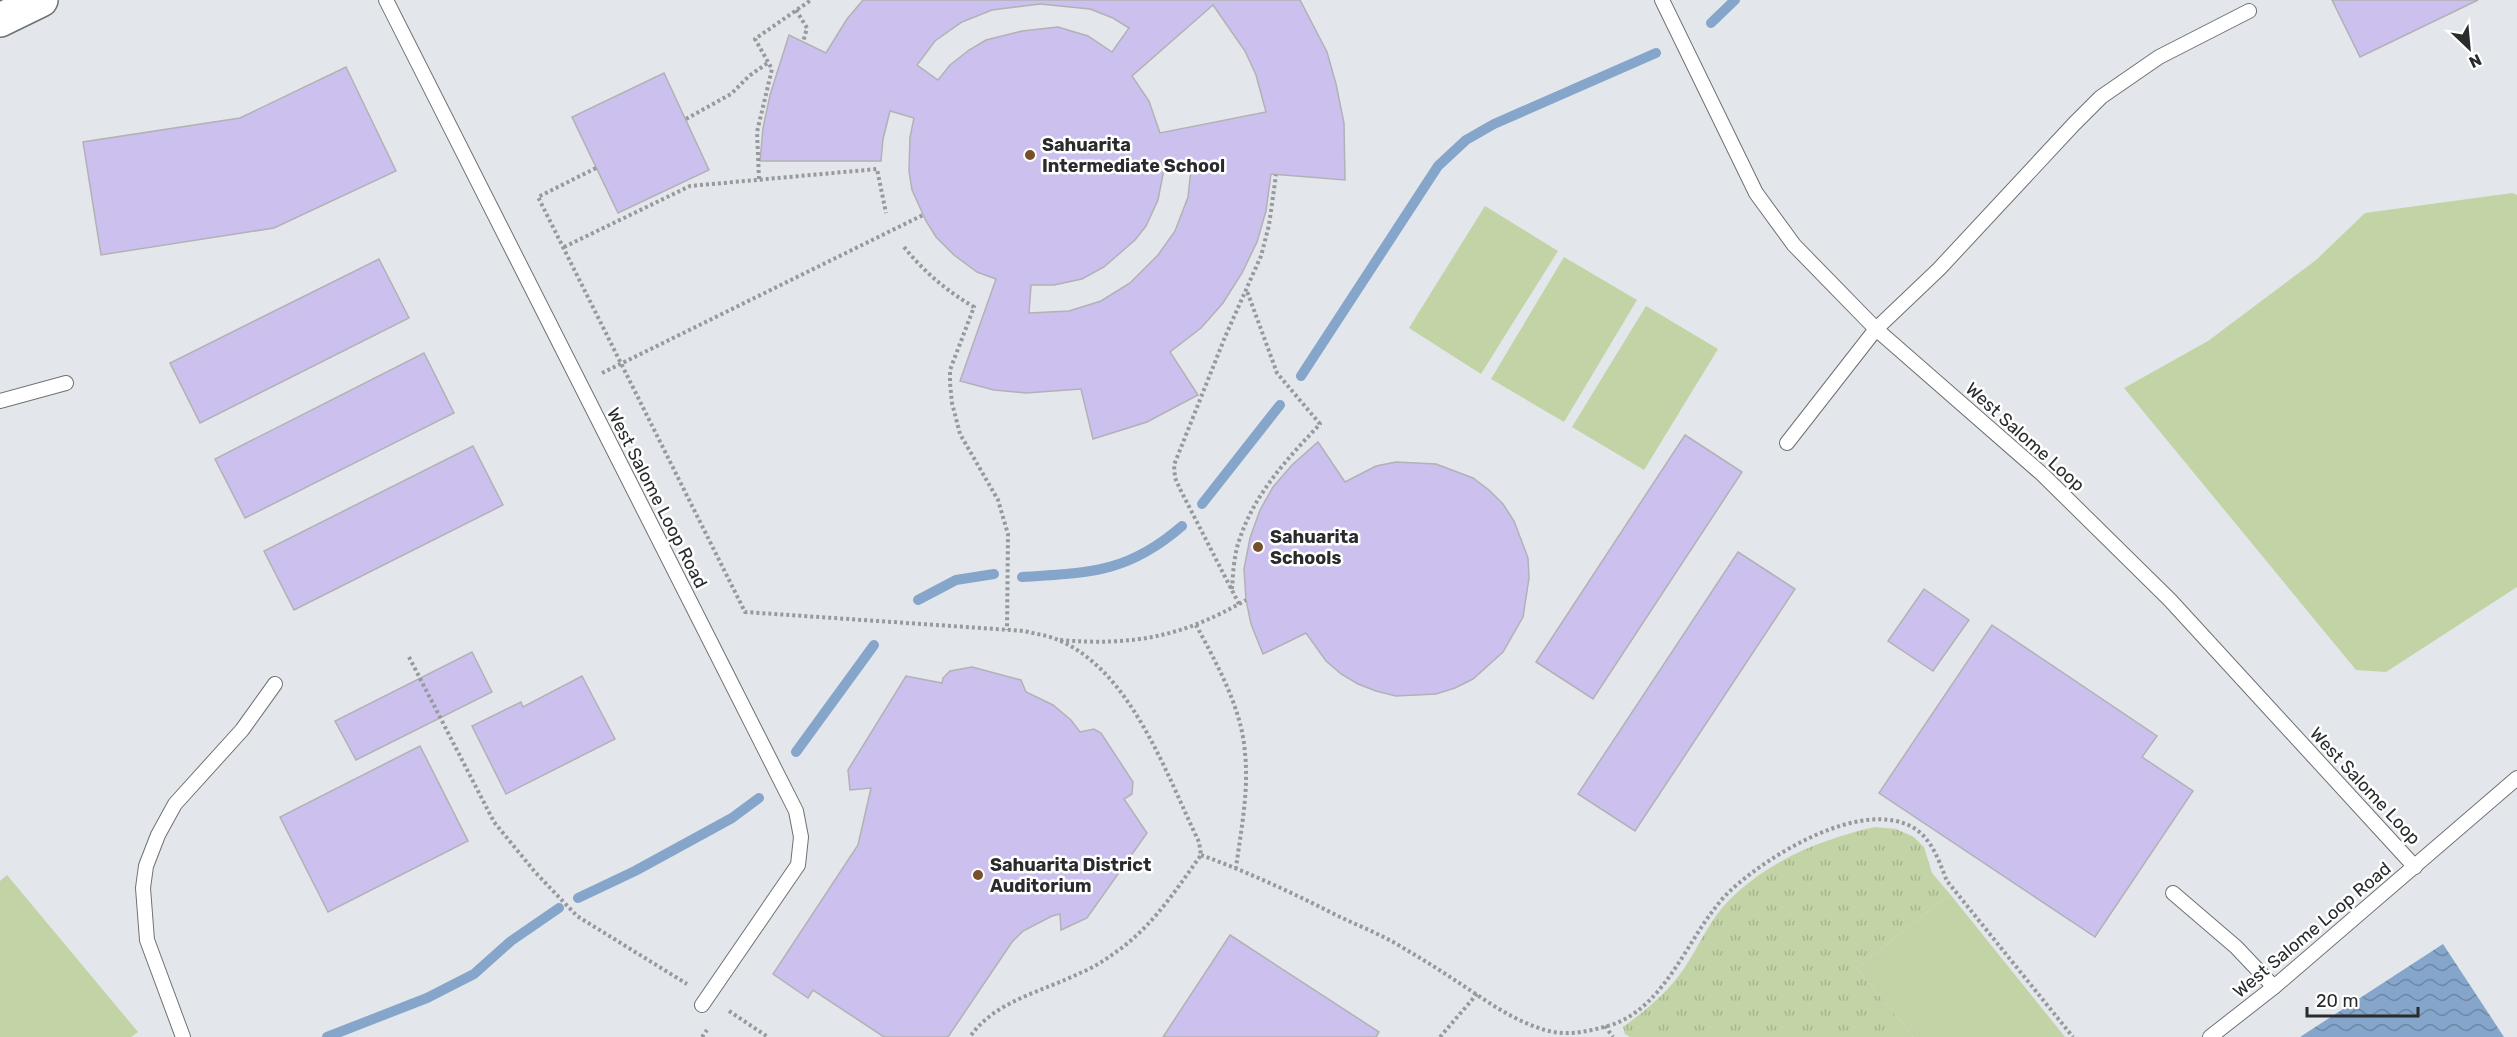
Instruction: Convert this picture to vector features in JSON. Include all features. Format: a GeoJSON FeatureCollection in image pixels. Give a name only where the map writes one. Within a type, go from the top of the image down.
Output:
{"type":"FeatureCollection","features":[{"type":"Feature","properties":{"kind":"main road"},"geometry":{"type":"LineString","coordinates":[[0,20],[41,0]]}},
{"type":"Feature","properties":{"kind":"lane","name":"West Salome Loop Road"},"geometry":{"type":"LineString","coordinates":[[386,0],[796,812],[801,837],[798,866],[705,1001]]}},
{"type":"Feature","properties":{"kind":"lane","name":"West Salome Loop"},"geometry":{"type":"LineString","coordinates":[[1662,0],[1756,193],[1794,245],[1876,329],[2042,474],[2170,600],[2415,867]]}},
{"type":"Feature","properties":{"kind":"lane"},"geometry":{"type":"LineString","coordinates":[[1787,443],[1876,329],[1939,269],[2101,97],[2159,57],[2249,11]]}},
{"type":"Feature","properties":{"kind":"lane"},"geometry":{"type":"LineString","coordinates":[[0,401],[66,383]]}},
{"type":"Feature","properties":{"kind":"lane"},"geometry":{"type":"LineString","coordinates":[[183,1037],[147,940],[143,888],[147,866],[158,836],[175,804],[242,730],[275,684]]}},
{"type":"Feature","properties":{"kind":"lane","name":"West Salome Loop Road"},"geometry":{"type":"LineString","coordinates":[[2210,1037],[2274,987],[2517,778]]}},
{"type":"Feature","properties":{"kind":"lane"},"geometry":{"type":"LineString","coordinates":[[2173,893],[2236,947],[2274,987]]}},
{"type":"Feature","properties":{"kind":"path"},"geometry":{"type":"LineString","coordinates":[[759,179],[757,132],[772,69],[754,39],[811,0]]}},
{"type":"Feature","properties":{"kind":"path"},"geometry":{"type":"LineString","coordinates":[[796,10],[807,28],[803,42]]}},
{"type":"Feature","properties":{"kind":"path"},"geometry":{"type":"LineString","coordinates":[[686,120],[726,97],[758,68],[769,62]]}},
{"type":"Feature","properties":{"kind":"path"},"geometry":{"type":"LineString","coordinates":[[596,168],[538,197],[744,612],[1025,631],[1056,639],[1097,643],[1128,642],[1177,632],[1246,600]]}},
{"type":"Feature","properties":{"kind":"path"},"geometry":{"type":"LineString","coordinates":[[564,247],[690,186],[877,169],[886,213]]}},
{"type":"Feature","properties":{"kind":"path"},"geometry":{"type":"LineString","coordinates":[[1239,604],[1181,491],[1175,478],[1174,465],[1225,337],[1261,256],[1269,225],[1276,175]]}},
{"type":"Feature","properties":{"kind":"path"},"geometry":{"type":"LineString","coordinates":[[580,383],[923,215]]}},
{"type":"Feature","properties":{"kind":"path"},"geometry":{"type":"LineString","coordinates":[[904,247],[918,265],[937,282],[974,307],[950,370],[952,403],[960,434],[998,500],[1008,534],[1007,630]]}},
{"type":"Feature","properties":{"kind":"path"},"geometry":{"type":"LineString","coordinates":[[1232,590],[1239,540],[1260,495],[1282,465],[1320,424],[1277,373],[1246,290]]}},
{"type":"Feature","properties":{"kind":"path"},"geometry":{"type":"LineString","coordinates":[[1196,625],[1228,690],[1245,752],[1246,787],[1236,868]]}},
{"type":"Feature","properties":{"kind":"path"},"geometry":{"type":"LineString","coordinates":[[970,1037],[1002,1007],[1082,973],[1117,951],[1144,928],[1168,901],[1200,855],[1199,842],[1128,699],[1094,662],[1056,639]]}},
{"type":"Feature","properties":{"kind":"path"},"geometry":{"type":"LineString","coordinates":[[409,657],[494,822],[577,916],[705,1001],[768,1037]]}},
{"type":"Feature","properties":{"kind":"path"},"geometry":{"type":"LineString","coordinates":[[1200,855],[1236,868],[1393,942],[1518,1018],[1548,1030],[1571,1034],[1605,1026],[1632,1013],[1652,997],[1681,961],[1715,907],[1755,870],[1779,853],[1809,838],[1858,821],[1881,819],[1898,822],[1914,829],[1928,841],[1938,856],[1947,881],[2073,1037]]}},
{"type":"Feature","properties":{"kind":"path"},"geometry":{"type":"LineString","coordinates":[[1440,1037],[1477,994]]}},
{"type":"Feature","properties":{"kind":"path"},"geometry":{"type":"LineString","coordinates":[[1605,1026],[1613,1037]]}},
{"type":"Feature","properties":{"kind":"green space"},"geometry":{"type":"Polygon","coordinates":[[[2512,193],[2517,195],[2517,587],[2386,672],[2356,670],[2124,388],[2208,341],[2316,260],[2365,213],[2512,193]]]}},
{"type":"Feature","properties":{"kind":"green space"},"geometry":{"type":"Polygon","coordinates":[[[1485,206],[1558,251],[1481,374],[1409,328],[1485,206]]]}},
{"type":"Feature","properties":{"kind":"green space"},"geometry":{"type":"Polygon","coordinates":[[[1564,257],[1637,300],[1564,422],[1491,379],[1564,257]]]}},
{"type":"Feature","properties":{"kind":"green space"},"geometry":{"type":"Polygon","coordinates":[[[1646,306],[1718,349],[1644,470],[1572,427],[1646,306]]]}},
{"type":"Feature","properties":{"kind":"green space"},"geometry":{"type":"Polygon","coordinates":[[[1875,827],[1896,829],[1914,837],[1924,847],[1932,873],[1950,894],[1857,968],[1913,1037],[1630,1037],[1625,1034],[1623,1027],[1656,1001],[1677,978],[1716,915],[1737,892],[1773,866],[1812,846],[1875,827]]]}},
{"type":"Feature","properties":{"kind":"green space"},"geometry":{"type":"Polygon","coordinates":[[[7,875],[138,1032],[131,1037],[0,1037],[0,881],[7,875]]]}},
{"type":"Feature","properties":{"kind":"green space"},"geometry":{"type":"Polygon","coordinates":[[[1950,894],[2065,1037],[1913,1037],[1857,968],[1950,894]]]}},
{"type":"Feature","properties":{"kind":"water"},"geometry":{"type":"Polygon","coordinates":[[[2443,944],[2504,1037],[2300,1037],[2443,944]]]}},
{"type":"Feature","properties":{"kind":"building"},"geometry":{"type":"Polygon","coordinates":[[[863,0],[1300,0],[1327,52],[1336,84],[1344,123],[1345,180],[1271,174],[1266,211],[1257,242],[1242,273],[1223,303],[1201,328],[1170,352],[1198,395],[1147,422],[1093,439],[1081,389],[1026,393],[994,390],[960,381],[996,279],[977,272],[954,255],[936,237],[926,221],[912,190],[909,171],[910,137],[914,118],[890,111],[883,139],[881,161],[760,161],[763,128],[770,95],[789,35],[826,53],[847,19],[863,0]],[[1040,4],[992,10],[962,22],[935,41],[917,65],[938,80],[950,65],[986,40],[1022,31],[1058,27],[1088,36],[1112,52],[1129,28],[1113,18],[1090,9],[1040,4]],[[1213,5],[1132,76],[1149,101],[1160,133],[1266,112],[1256,75],[1245,51],[1213,5]],[[1164,169],[1158,200],[1146,226],[1135,240],[1104,267],[1082,279],[1054,285],[1031,285],[1029,313],[1069,311],[1101,301],[1130,283],[1158,255],[1175,231],[1188,197],[1191,169],[1164,169]]]}},
{"type":"Feature","properties":{"kind":"building"},"geometry":{"type":"Polygon","coordinates":[[[2332,0],[2478,0],[2360,57],[2332,0]]]}},
{"type":"Feature","properties":{"kind":"building"},"geometry":{"type":"Polygon","coordinates":[[[346,67],[396,171],[274,228],[101,255],[83,142],[240,118],[346,67]]]}},
{"type":"Feature","properties":{"kind":"building"},"geometry":{"type":"Polygon","coordinates":[[[664,73],[709,170],[618,213],[572,117],[664,73]]]}},
{"type":"Feature","properties":{"kind":"building"},"geometry":{"type":"Polygon","coordinates":[[[379,259],[409,318],[200,423],[170,363],[379,259]]]}},
{"type":"Feature","properties":{"kind":"building"},"geometry":{"type":"Polygon","coordinates":[[[424,353],[454,413],[245,518],[215,459],[424,353]]]}},
{"type":"Feature","properties":{"kind":"building"},"geometry":{"type":"Polygon","coordinates":[[[1685,435],[1742,472],[1593,699],[1536,662],[1685,435]]]}},
{"type":"Feature","properties":{"kind":"building"},"geometry":{"type":"Polygon","coordinates":[[[1318,442],[1345,482],[1376,466],[1396,462],[1436,464],[1473,478],[1503,504],[1514,521],[1528,558],[1529,578],[1523,617],[1503,652],[1473,679],[1436,694],[1396,696],[1358,684],[1341,674],[1326,661],[1306,633],[1263,654],[1251,624],[1246,600],[1244,569],[1250,538],[1260,510],[1273,487],[1292,465],[1318,442]]]}},
{"type":"Feature","properties":{"kind":"building"},"geometry":{"type":"Polygon","coordinates":[[[473,446],[503,505],[294,610],[264,551],[473,446]]]}},
{"type":"Feature","properties":{"kind":"building"},"geometry":{"type":"Polygon","coordinates":[[[1738,552],[1795,589],[1635,831],[1578,794],[1738,552]]]}},
{"type":"Feature","properties":{"kind":"building"},"geometry":{"type":"Polygon","coordinates":[[[1924,589],[1969,620],[1933,671],[1888,641],[1924,589]]]}},
{"type":"Feature","properties":{"kind":"building"},"geometry":{"type":"Polygon","coordinates":[[[1992,625],[2157,736],[2142,757],[2193,791],[2095,937],[1879,793],[1992,625]]]}},
{"type":"Feature","properties":{"kind":"building"},"geometry":{"type":"Polygon","coordinates":[[[472,652],[492,692],[356,760],[335,721],[472,652]]]}},
{"type":"Feature","properties":{"kind":"building","name":"Sahuarita District Auditorium"},"geometry":{"type":"Polygon","coordinates":[[[972,667],[1021,680],[1026,692],[1053,705],[1071,720],[1080,732],[1094,729],[1101,733],[1133,782],[1132,794],[1124,799],[1147,833],[1087,918],[1061,930],[1060,914],[1052,916],[1023,931],[1012,942],[948,1037],[884,1037],[813,990],[808,998],[773,974],[858,845],[871,788],[850,790],[848,770],[906,676],[942,683],[943,678],[950,671],[972,667]]]}},
{"type":"Feature","properties":{"kind":"building"},"geometry":{"type":"Polygon","coordinates":[[[582,676],[615,739],[506,794],[472,726],[521,702],[523,707],[582,676]]]}},
{"type":"Feature","properties":{"kind":"building"},"geometry":{"type":"Polygon","coordinates":[[[420,746],[468,841],[328,912],[280,817],[420,746]]]}},
{"type":"Feature","properties":{"kind":"building"},"geometry":{"type":"Polygon","coordinates":[[[1230,935],[1379,1032],[1376,1037],[1163,1037],[1230,935]]]}},
{"type":"Feature","properties":{"kind":"waterway"},"geometry":{"type":"LineString","coordinates":[[1711,23],[1735,0]]}},
{"type":"Feature","properties":{"kind":"waterway"},"geometry":{"type":"LineString","coordinates":[[1301,376],[1438,166],[1466,140],[1494,124],[1656,53]]}},
{"type":"Feature","properties":{"kind":"waterway"},"geometry":{"type":"LineString","coordinates":[[1202,504],[1280,405]]}},
{"type":"Feature","properties":{"kind":"waterway"},"geometry":{"type":"LineString","coordinates":[[1022,577],[1068,574],[1107,568],[1144,553],[1182,526]]}},
{"type":"Feature","properties":{"kind":"waterway"},"geometry":{"type":"LineString","coordinates":[[918,600],[956,580],[994,574]]}},
{"type":"Feature","properties":{"kind":"waterway"},"geometry":{"type":"LineString","coordinates":[[796,752],[874,645]]}},
{"type":"Feature","properties":{"kind":"waterway"},"geometry":{"type":"LineString","coordinates":[[578,898],[635,871],[732,818],[759,798]]}},
{"type":"Feature","properties":{"kind":"waterway"},"geometry":{"type":"LineString","coordinates":[[327,1037],[427,998],[474,974],[511,941],[559,908]]}},
{"type":"Feature","properties":{"kind":"place","name":"Sahuarita Intermediate School"},"geometry":{"type":"Point","coordinates":[1030,155]}},
{"type":"Feature","properties":{"kind":"place","name":"Sahuarita Schools"},"geometry":{"type":"Point","coordinates":[1258,547]}},
{"type":"Feature","properties":{"kind":"place","name":"Sahuarita District Auditorium"},"geometry":{"type":"Point","coordinates":[978,875]}}]}
